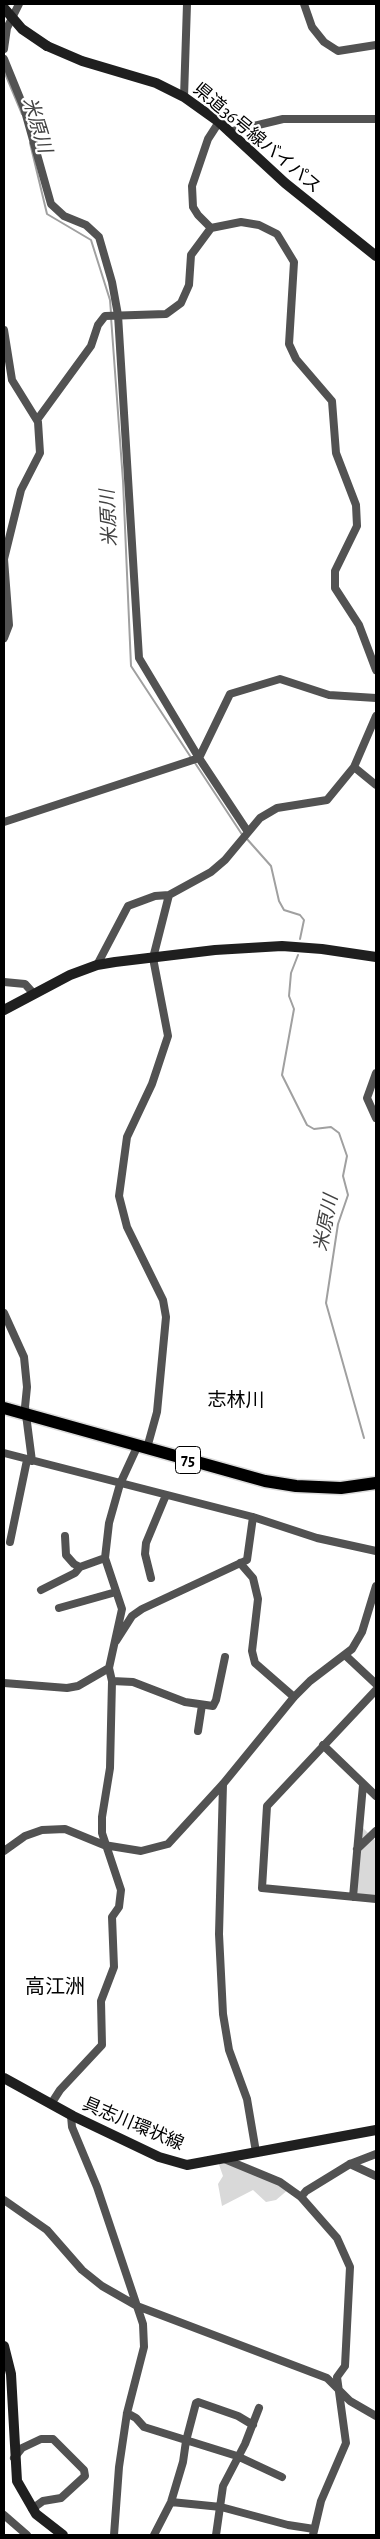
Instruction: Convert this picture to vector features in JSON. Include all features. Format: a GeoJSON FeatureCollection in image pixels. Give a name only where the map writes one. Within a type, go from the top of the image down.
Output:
{"type":"FeatureCollection","features":[{"type":"Feature","properties":{"kind":"main road","name":"県道36号線バイパス"},"geometry":{"type":"LineString","coordinates":[[4,8],[30,35],[47,46],[82,61],[156,83],[184,97],[219,122],[285,183],[376,256]]}},
{"type":"Feature","properties":{"kind":"main road"},"geometry":{"type":"LineString","coordinates":[[4,1010],[70,975],[97,966],[153,958],[215,950],[282,946],[322,949],[376,957]]}},
{"type":"Feature","properties":{"kind":"main road","name":"75"},"geometry":{"type":"LineString","coordinates":[[4,1408],[265,1481],[296,1486],[341,1488],[376,1483]]}},
{"type":"Feature","properties":{"kind":"main road","name":"具志川環状線"},"geometry":{"type":"LineString","coordinates":[[4,2078],[71,2116],[159,2156],[187,2165],[376,2130]]}},
{"type":"Feature","properties":{"kind":"main road"},"geometry":{"type":"LineString","coordinates":[[4,2346],[11,2374],[14,2458],[17,2481],[32,2509],[49,2527],[63,2535]]}},
{"type":"Feature","properties":{"kind":"street"},"geometry":{"type":"LineString","coordinates":[[4,49],[7,28],[19,4]]}},
{"type":"Feature","properties":{"kind":"street"},"geometry":{"type":"LineString","coordinates":[[184,97],[188,4]]}},
{"type":"Feature","properties":{"kind":"street"},"geometry":{"type":"LineString","coordinates":[[304,4],[312,27],[324,42],[338,52],[376,45]]}},
{"type":"Feature","properties":{"kind":"street"},"geometry":{"type":"LineString","coordinates":[[4,59],[24,108],[51,204],[64,216],[86,224],[99,237],[117,315],[139,658],[196,759],[246,835]]}},
{"type":"Feature","properties":{"kind":"street"},"geometry":{"type":"LineString","coordinates":[[229,132],[282,120],[376,118]]}},
{"type":"Feature","properties":{"kind":"street"},"geometry":{"type":"LineString","coordinates":[[211,228],[193,207],[192,186],[208,139],[219,122]]}},
{"type":"Feature","properties":{"kind":"street"},"geometry":{"type":"LineString","coordinates":[[37,420],[91,346],[98,325],[107,316],[166,314],[181,303],[190,285],[191,255],[211,228],[241,222],[259,225],[277,234],[294,262],[289,344],[296,359],[332,401],[336,453],[356,505],[357,526],[335,571],[335,588],[359,625],[376,670]]}},
{"type":"Feature","properties":{"kind":"street"},"geometry":{"type":"LineString","coordinates":[[4,330],[12,380],[37,420],[40,453],[21,490],[7,534],[4,559],[9,625],[4,638]]}},
{"type":"Feature","properties":{"kind":"street"},"geometry":{"type":"LineString","coordinates":[[4,822],[196,759],[230,694],[280,679],[329,695],[376,698]]}},
{"type":"Feature","properties":{"kind":"street"},"geometry":{"type":"LineString","coordinates":[[97,966],[128,906],[154,896],[170,895],[211,872],[225,860],[260,818],[277,808],[327,800],[354,767],[376,716]]}},
{"type":"Feature","properties":{"kind":"street"},"geometry":{"type":"LineString","coordinates":[[354,767],[376,786]]}},
{"type":"Feature","properties":{"kind":"street"},"geometry":{"type":"LineString","coordinates":[[4,1683],[67,1688],[78,1686],[109,1668],[113,1661],[114,1642],[122,1609],[105,1558],[109,1523],[120,1484],[143,1447],[157,1412],[166,1317],[163,1300],[127,1227],[119,1196],[127,1136],[152,1084],[168,1036],[153,958],[170,895]]}},
{"type":"Feature","properties":{"kind":"street"},"geometry":{"type":"LineString","coordinates":[[4,982],[24,984],[34,994]]}},
{"type":"Feature","properties":{"kind":"street"},"geometry":{"type":"LineString","coordinates":[[376,1073],[367,1098],[376,1118]]}},
{"type":"Feature","properties":{"kind":"street"},"geometry":{"type":"LineString","coordinates":[[4,1313],[24,1357],[27,1386],[25,1414],[30,1461],[10,1542]]}},
{"type":"Feature","properties":{"kind":"street"},"geometry":{"type":"LineString","coordinates":[[4,1454],[253,1517],[317,1538],[376,1551]]}},
{"type":"Feature","properties":{"kind":"street"},"geometry":{"type":"LineString","coordinates":[[151,1578],[145,1554],[146,1543],[166,1495]]}},
{"type":"Feature","properties":{"kind":"street"},"geometry":{"type":"LineString","coordinates":[[114,1642],[132,1616],[142,1609],[247,1560],[253,1517]]}},
{"type":"Feature","properties":{"kind":"street"},"geometry":{"type":"LineString","coordinates":[[65,1536],[66,1555],[74,1564],[80,1566],[105,1558]]}},
{"type":"Feature","properties":{"kind":"street"},"geometry":{"type":"LineString","coordinates":[[240,1562],[253,1578],[258,1599],[252,1651],[255,1663],[294,1697]]}},
{"type":"Feature","properties":{"kind":"street"},"geometry":{"type":"LineString","coordinates":[[41,1590],[75,1573],[80,1566]]}},
{"type":"Feature","properties":{"kind":"street"},"geometry":{"type":"LineString","coordinates":[[4,1851],[25,1836],[42,1830],[65,1830],[104,1845],[141,1851],[168,1844],[223,1784],[294,1697],[310,1681],[352,1649],[362,1632],[376,1586]]}},
{"type":"Feature","properties":{"kind":"street"},"geometry":{"type":"LineString","coordinates":[[59,1608],[116,1592]]}},
{"type":"Feature","properties":{"kind":"street"},"geometry":{"type":"LineString","coordinates":[[345,1655],[376,1684]]}},
{"type":"Feature","properties":{"kind":"street"},"geometry":{"type":"LineString","coordinates":[[112,1681],[133,1682],[185,1702],[213,1706],[225,1657]]}},
{"type":"Feature","properties":{"kind":"street"},"geometry":{"type":"LineString","coordinates":[[51,2104],[60,2090],[102,2045],[100,2001],[114,1967],[112,1917],[119,1907],[121,1890],[104,1845],[102,1817],[110,1768],[112,1681],[109,1668]]}},
{"type":"Feature","properties":{"kind":"street"},"geometry":{"type":"LineString","coordinates":[[376,1690],[267,1806],[262,1888],[376,1899]]}},
{"type":"Feature","properties":{"kind":"street"},"geometry":{"type":"LineString","coordinates":[[198,1731],[202,1705]]}},
{"type":"Feature","properties":{"kind":"street"},"geometry":{"type":"LineString","coordinates":[[323,1745],[376,1796]]}},
{"type":"Feature","properties":{"kind":"street"},"geometry":{"type":"LineString","coordinates":[[223,1784],[219,1934],[223,2014],[229,2050],[247,2099],[256,2152]]}},
{"type":"Feature","properties":{"kind":"street"},"geometry":{"type":"LineString","coordinates":[[353,1897],[363,1784]]}},
{"type":"Feature","properties":{"kind":"street"},"geometry":{"type":"LineString","coordinates":[[357,1849],[376,1831]]}},
{"type":"Feature","properties":{"kind":"street"},"geometry":{"type":"LineString","coordinates":[[71,2116],[72,2127],[97,2187],[142,2324],[144,2347],[126,2413],[119,2467],[114,2535]]}},
{"type":"Feature","properties":{"kind":"street"},"geometry":{"type":"LineString","coordinates":[[300,2197],[306,2191],[350,2164],[376,2154]]}},
{"type":"Feature","properties":{"kind":"street"},"geometry":{"type":"LineString","coordinates":[[171,2502],[221,2506],[314,2532],[326,2485],[346,2443],[338,2377],[345,2366],[350,2267],[337,2238],[300,2197],[280,2182],[222,2158]]}},
{"type":"Feature","properties":{"kind":"street"},"geometry":{"type":"LineString","coordinates":[[350,2164],[376,2176]]}},
{"type":"Feature","properties":{"kind":"street"},"geometry":{"type":"LineString","coordinates":[[4,2200],[47,2230],[82,2270],[102,2286],[137,2306],[327,2378],[350,2401],[376,2416]]}},
{"type":"Feature","properties":{"kind":"street"},"geometry":{"type":"LineString","coordinates":[[154,2535],[171,2502],[184,2462],[186,2441],[196,2403],[198,2402],[238,2416],[253,2425]]}},
{"type":"Feature","properties":{"kind":"street"},"geometry":{"type":"LineString","coordinates":[[216,2535],[223,2486],[253,2425],[259,2408]]}},
{"type":"Feature","properties":{"kind":"street"},"geometry":{"type":"LineString","coordinates":[[126,2413],[136,2418],[144,2427],[167,2432],[186,2441],[238,2456],[282,2477]]}},
{"type":"Feature","properties":{"kind":"street"},"geometry":{"type":"LineString","coordinates":[[14,2458],[22,2448],[41,2439],[53,2439],[84,2470],[85,2476],[61,2498],[43,2501],[32,2509]]}},
{"type":"Feature","properties":{"kind":"street"},"geometry":{"type":"LineString","coordinates":[[4,2515],[27,2535]]}},
{"type":"Feature","properties":{"kind":"shaded area"},"geometry":{"type":"Polygon","coordinates":[[[360,1825],[376,1841],[376,1899],[353,1897],[360,1825]]]}},
{"type":"Feature","properties":{"kind":"shaded area"},"geometry":{"type":"Polygon","coordinates":[[[217,2159],[289,2189],[276,2200],[266,2202],[253,2190],[222,2206],[218,2184],[223,2176],[217,2159]]]}},
{"type":"Feature","properties":{"kind":"waterway","name":"米原川"},"geometry":{"type":"LineString","coordinates":[[4,71],[22,114]]}},
{"type":"Feature","properties":{"kind":"waterway","name":"米原川"},"geometry":{"type":"LineString","coordinates":[[30,143],[47,214],[91,240],[110,300],[111,313]]}},
{"type":"Feature","properties":{"kind":"waterway","name":"米原川"},"geometry":{"type":"LineString","coordinates":[[111,317],[123,481],[131,666],[192,759]]}},
{"type":"Feature","properties":{"kind":"waterway","name":"米原川"},"geometry":{"type":"LineString","coordinates":[[195,763],[243,836]]}},
{"type":"Feature","properties":{"kind":"waterway","name":"米原川"},"geometry":{"type":"LineString","coordinates":[[247,839],[271,866],[279,901],[284,910],[300,915],[304,920],[300,939]]}},
{"type":"Feature","properties":{"kind":"waterway","name":"米原川"},"geometry":{"type":"LineString","coordinates":[[298,955],[291,973],[289,996],[294,1009],[282,1075],[307,1125],[314,1129],[331,1127],[339,1133],[347,1156],[343,1176],[348,1195],[338,1224],[326,1303],[364,1438]]}},
{"type":"Feature","properties":{"kind":"district","name":"志林川"},"geometry":{"type":"Point","coordinates":[236,1400]}},
{"type":"Feature","properties":{"kind":"district","name":"高江洲"},"geometry":{"type":"Point","coordinates":[55,1987]}}]}
